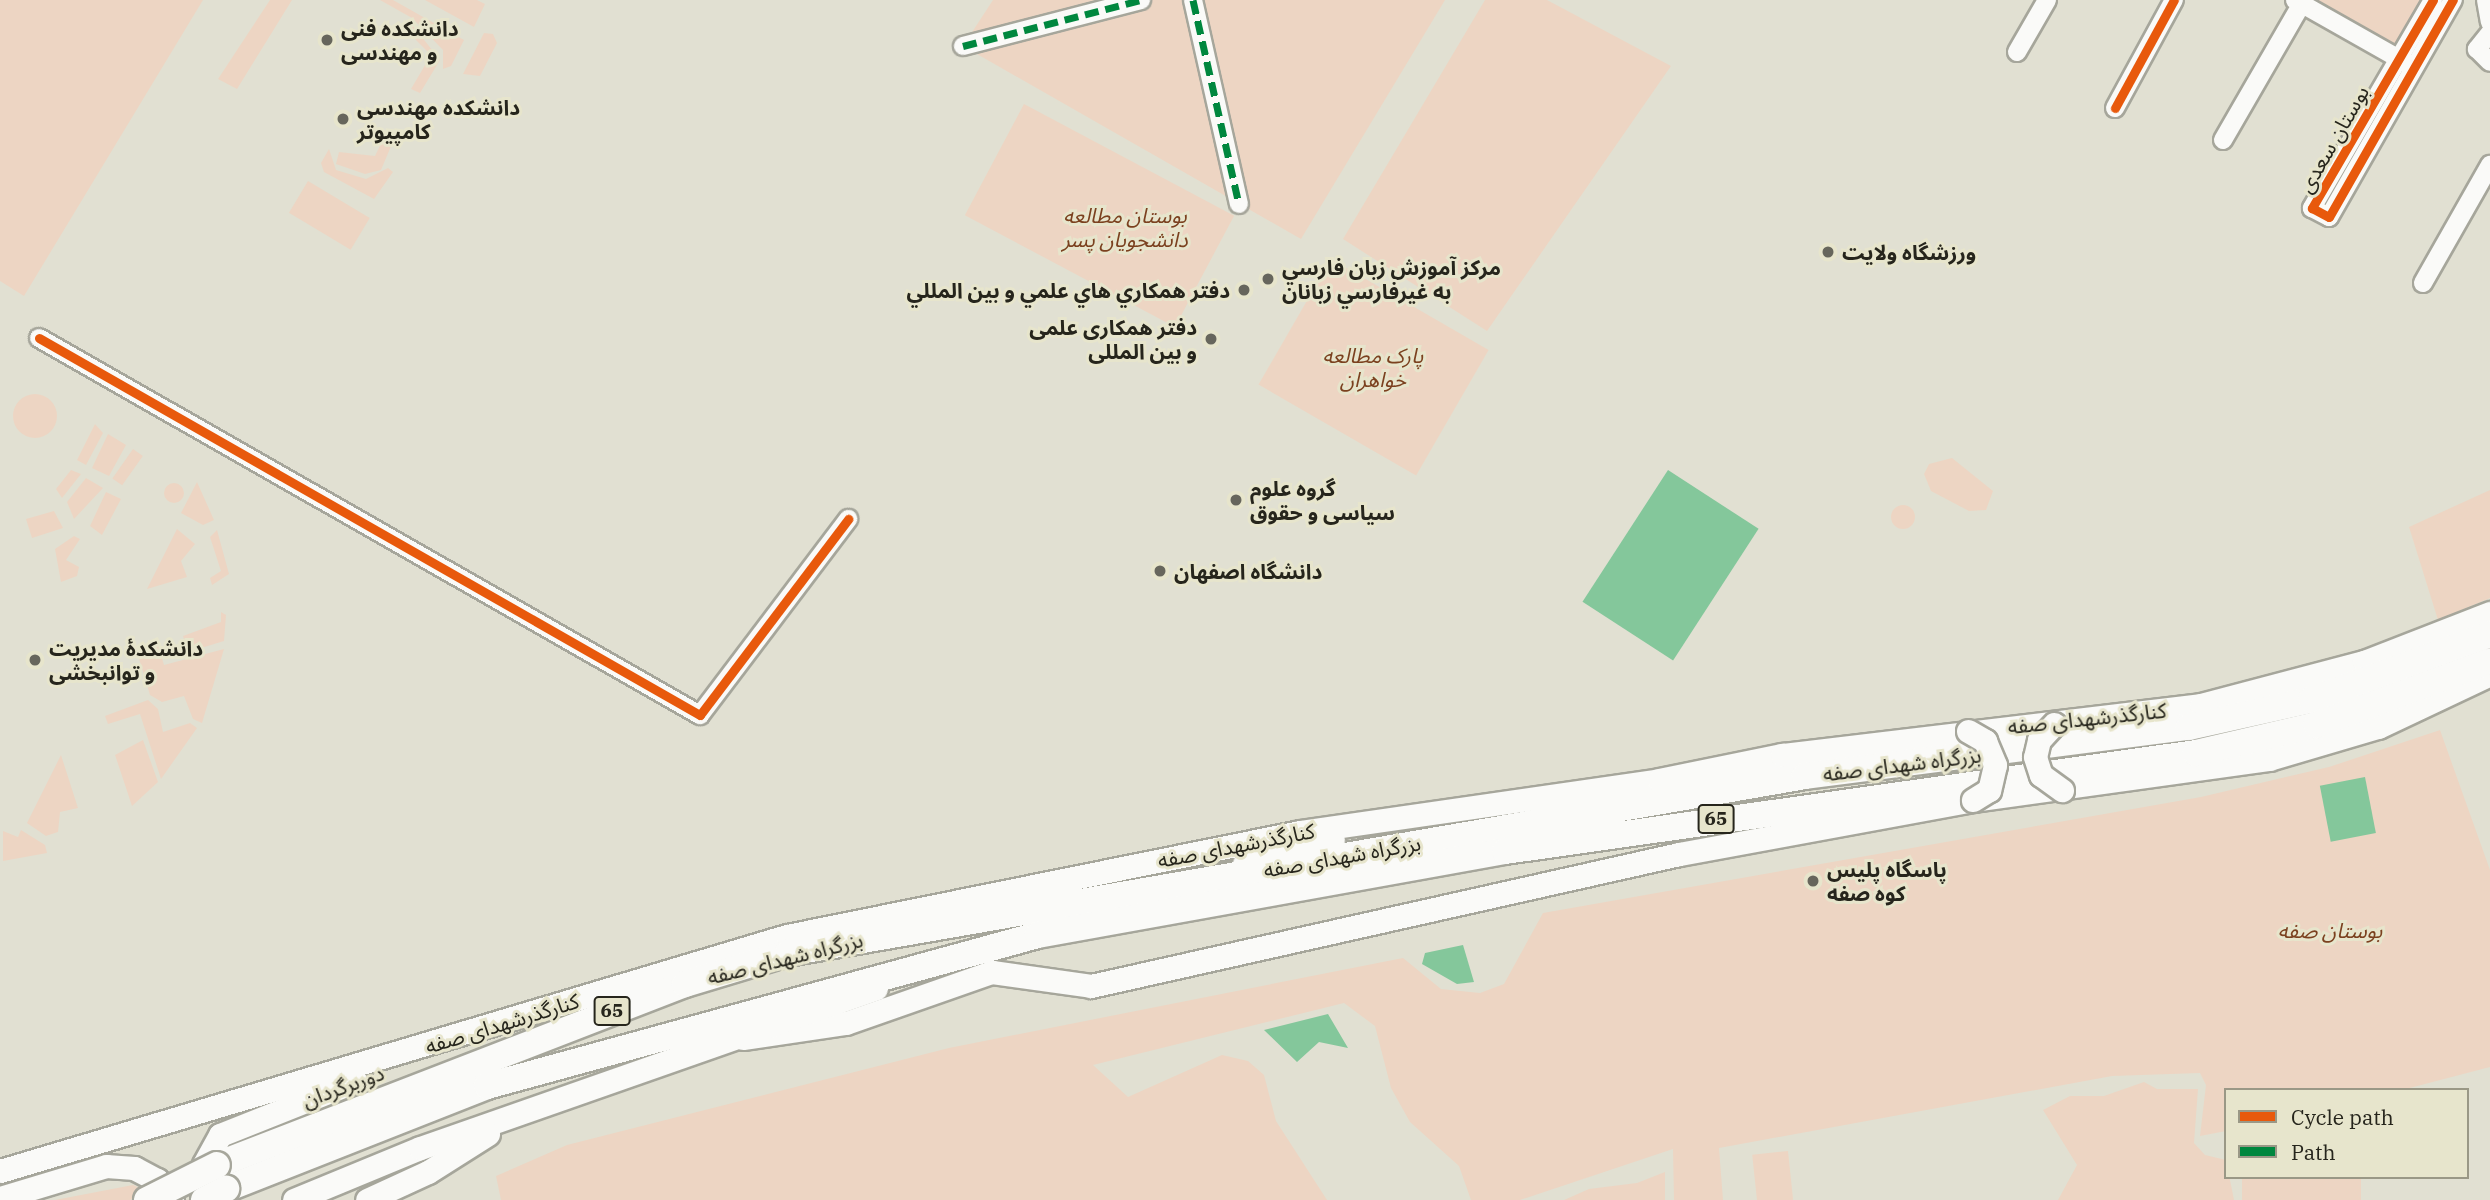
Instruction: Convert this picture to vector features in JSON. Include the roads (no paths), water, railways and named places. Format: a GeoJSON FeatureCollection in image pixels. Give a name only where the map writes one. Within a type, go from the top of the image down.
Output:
{"type":"FeatureCollection","features":[{"type":"Feature","properties":{"kind":"highway","name":"بزرگراه شهدای صفه"},"geometry":{"type":"LineString","coordinates":[[216,1188],[648,998],[762,961],[1136,891],[1904,764],[2189,727],[2311,700],[2490,634]]}},
{"type":"Feature","properties":{"kind":"highway","name":"بزرگراه شهدای صفه"},"geometry":{"type":"LineString","coordinates":[[216,1188],[487,1086],[934,960],[1038,935],[1505,851],[2196,753],[2316,725],[2490,661]]}},
{"type":"Feature","properties":{"kind":"highway","name":"65"},"geometry":{"type":"LineString","coordinates":[[147,1200],[216,1188]]}},
{"type":"Feature","properties":{"kind":"main road","name":"کنارگذرشهدای صفه"},"geometry":{"type":"LineString","coordinates":[[0,1171],[536,1014],[787,936],[1287,834],[1968,731],[2054,724],[2201,705],[2277,687],[2490,613]]}},
{"type":"Feature","properties":{"kind":"main road"},"geometry":{"type":"LineString","coordinates":[[743,1038],[846,1023],[992,972],[1020,972],[1037,981],[1091,986],[1679,854],[1973,800],[2257,762],[2378,727],[2490,674]]}},
{"type":"Feature","properties":{"kind":"main road"},"geometry":{"type":"LineString","coordinates":[[2054,724],[2039,740],[2035,757],[2041,775],[2062,790]]}},
{"type":"Feature","properties":{"kind":"main road"},"geometry":{"type":"LineString","coordinates":[[1968,731],[1985,741],[1995,765],[1989,790],[1973,800]]}},
{"type":"Feature","properties":{"kind":"main road"},"geometry":{"type":"LineString","coordinates":[[1136,891],[1437,813],[1783,770],[1904,764]]}},
{"type":"Feature","properties":{"kind":"main road"},"geometry":{"type":"LineString","coordinates":[[294,1200],[520,1114],[838,1005],[934,960]]}},
{"type":"Feature","properties":{"kind":"main road","name":"دوربرگردان"},"geometry":{"type":"LineString","coordinates":[[216,1188],[204,1164],[212,1143],[229,1128],[536,1014]]}},
{"type":"Feature","properties":{"kind":"main road"},"geometry":{"type":"LineString","coordinates":[[382,1200],[520,1114]]}},
{"type":"Feature","properties":{"kind":"main road"},"geometry":{"type":"LineString","coordinates":[[0,1198],[106,1166],[134,1168],[157,1180],[172,1200]]}},
{"type":"Feature","properties":{"kind":"main road"},"geometry":{"type":"LineString","coordinates":[[367,1200],[428,1172]]}},
{"type":"Feature","properties":{"kind":"street"},"geometry":{"type":"LineString","coordinates":[[963,46],[1141,0]]}},
{"type":"Feature","properties":{"kind":"street"},"geometry":{"type":"LineString","coordinates":[[1193,0],[1239,204]]}},
{"type":"Feature","properties":{"kind":"street"},"geometry":{"type":"LineString","coordinates":[[2017,52],[2047,0]]}},
{"type":"Feature","properties":{"kind":"street"},"geometry":{"type":"LineString","coordinates":[[2115,108],[2174,0]]}},
{"type":"Feature","properties":{"kind":"street","name":"بوستان سعدی"},"geometry":{"type":"LineString","coordinates":[[2433,0],[2406,64],[2329,217],[2312,208],[2406,64],[2453,0]]}},
{"type":"Feature","properties":{"kind":"street"},"geometry":{"type":"LineString","coordinates":[[2486,0],[2490,22]]}},
{"type":"Feature","properties":{"kind":"street"},"geometry":{"type":"LineString","coordinates":[[2223,141],[2299,2],[2406,64]]}},
{"type":"Feature","properties":{"kind":"street"},"geometry":{"type":"LineString","coordinates":[[2490,33],[2477,49],[2490,62]]}},
{"type":"Feature","properties":{"kind":"street"},"geometry":{"type":"LineString","coordinates":[[2423,283],[2490,164]]}},
{"type":"Feature","properties":{"kind":"street"},"geometry":{"type":"LineString","coordinates":[[39,338],[700,715],[848,519]]}},
{"type":"Feature","properties":{"kind":"place","name":"دانشکده فنی و مهندسی"},"geometry":{"type":"Point","coordinates":[327,40]}},
{"type":"Feature","properties":{"kind":"place","name":"دانشکده مهندسی کامپیوتر"},"geometry":{"type":"Point","coordinates":[343,119]}},
{"type":"Feature","properties":{"kind":"place","name":"ورزشگاه ولایت"},"geometry":{"type":"Point","coordinates":[1828,252]}},
{"type":"Feature","properties":{"kind":"place","name":"مرکز آموزش زبان فارسي به غيرفارسي زبانان"},"geometry":{"type":"Point","coordinates":[1268,279]}},
{"type":"Feature","properties":{"kind":"place","name":"دفتر همکاري هاي علمي و بين المللي"},"geometry":{"type":"Point","coordinates":[1244,290]}},
{"type":"Feature","properties":{"kind":"place","name":"دفتر همکاری علمی و بین المللی"},"geometry":{"type":"Point","coordinates":[1211,339]}},
{"type":"Feature","properties":{"kind":"place","name":"گروه علوم سیاسی و حقوق"},"geometry":{"type":"Point","coordinates":[1236,500]}},
{"type":"Feature","properties":{"kind":"place","name":"دانشگاه اصفهان"},"geometry":{"type":"Point","coordinates":[1160,571]}},
{"type":"Feature","properties":{"kind":"place","name":"دانشکدهٔ مدیریت و توانبخشی"},"geometry":{"type":"Point","coordinates":[35,660]}},
{"type":"Feature","properties":{"kind":"place","name":"پاسگاه پلیس کوه صفه"},"geometry":{"type":"Point","coordinates":[1813,881]}},
{"type":"Feature","properties":{"kind":"park label","name":"بوستان مطالعه دانشجویان پسر"},"geometry":{"type":"Point","coordinates":[1125,227]}},
{"type":"Feature","properties":{"kind":"park label","name":"پارک مطالعه خواهران"},"geometry":{"type":"Point","coordinates":[1373,367]}},
{"type":"Feature","properties":{"kind":"park label","name":"بوستان صفه"},"geometry":{"type":"Point","coordinates":[2330,930]}}]}
